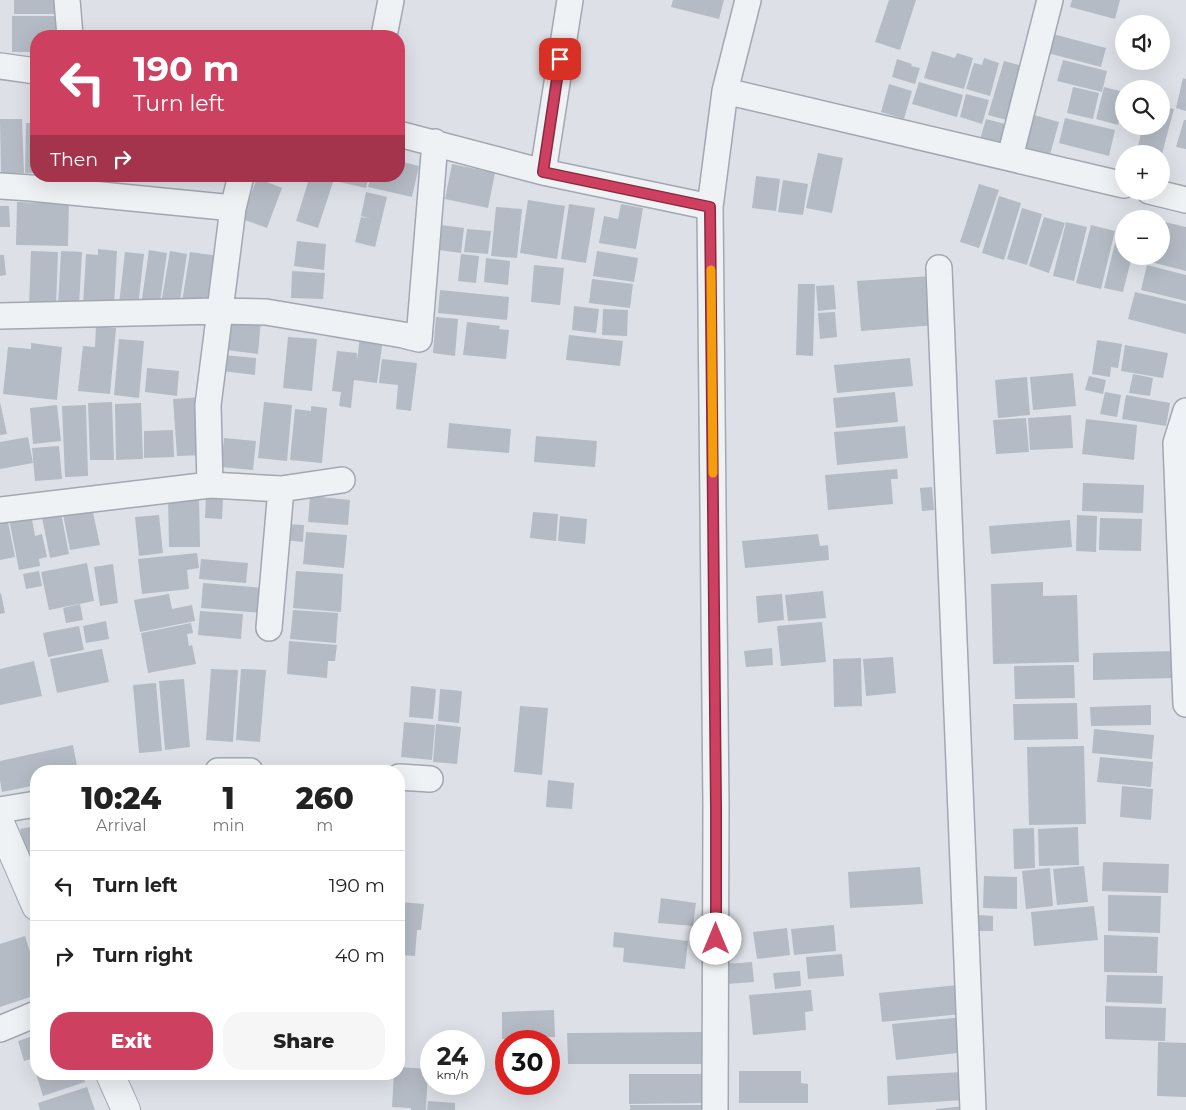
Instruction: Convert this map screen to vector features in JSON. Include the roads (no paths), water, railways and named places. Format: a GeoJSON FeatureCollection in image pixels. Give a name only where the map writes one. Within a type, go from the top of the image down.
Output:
{"type":"FeatureCollection","features":[{"type":"Feature","properties":{"kind":"street"},"geometry":{"type":"LineString","coordinates":[[67,0],[70,30]]}},
{"type":"Feature","properties":{"kind":"street"},"geometry":{"type":"LineString","coordinates":[[385,30],[391,0]]}},
{"type":"Feature","properties":{"kind":"street"},"geometry":{"type":"LineString","coordinates":[[543,172],[570,0]]}},
{"type":"Feature","properties":{"kind":"street"},"geometry":{"type":"LineString","coordinates":[[715,1110],[716,807],[710,207],[725,91],[748,0]]}},
{"type":"Feature","properties":{"kind":"street"},"geometry":{"type":"LineString","coordinates":[[1010,158],[1050,0]]}},
{"type":"Feature","properties":{"kind":"street"},"geometry":{"type":"LineString","coordinates":[[0,66],[30,70]]}},
{"type":"Feature","properties":{"kind":"street"},"geometry":{"type":"LineString","coordinates":[[725,91],[1115,183]]}},
{"type":"Feature","properties":{"kind":"street"},"geometry":{"type":"LineString","coordinates":[[405,135],[543,172],[710,207]]}},
{"type":"Feature","properties":{"kind":"street"},"geometry":{"type":"LineString","coordinates":[[0,316],[219,310],[266,312],[419,339],[435,142]]}},
{"type":"Feature","properties":{"kind":"street"},"geometry":{"type":"LineString","coordinates":[[210,485],[208,405],[219,310],[240,182]]}},
{"type":"Feature","properties":{"kind":"street"},"geometry":{"type":"LineString","coordinates":[[0,186],[234,208]]}},
{"type":"Feature","properties":{"kind":"street"},"geometry":{"type":"LineString","coordinates":[[1170,196],[1186,200]]}},
{"type":"Feature","properties":{"kind":"street"},"geometry":{"type":"LineString","coordinates":[[939,268],[974,1110]]}},
{"type":"Feature","properties":{"kind":"street"},"geometry":{"type":"LineString","coordinates":[[1186,411],[1176,444],[1186,704]]}},
{"type":"Feature","properties":{"kind":"street"},"geometry":{"type":"LineString","coordinates":[[0,510],[210,485],[281,489],[342,480]]}},
{"type":"Feature","properties":{"kind":"street"},"geometry":{"type":"LineString","coordinates":[[270,628],[281,489]]}},
{"type":"Feature","properties":{"kind":"street"},"geometry":{"type":"LineString","coordinates":[[405,777],[430,779]]}},
{"type":"Feature","properties":{"kind":"street"},"geometry":{"type":"LineString","coordinates":[[0,810],[30,805]]}},
{"type":"Feature","properties":{"kind":"street"},"geometry":{"type":"LineString","coordinates":[[0,823],[30,892]]}},
{"type":"Feature","properties":{"kind":"street"},"geometry":{"type":"LineString","coordinates":[[0,1029],[30,1016]]}},
{"type":"Feature","properties":{"kind":"street"},"geometry":{"type":"LineString","coordinates":[[113,1080],[126,1110]]}}]}
